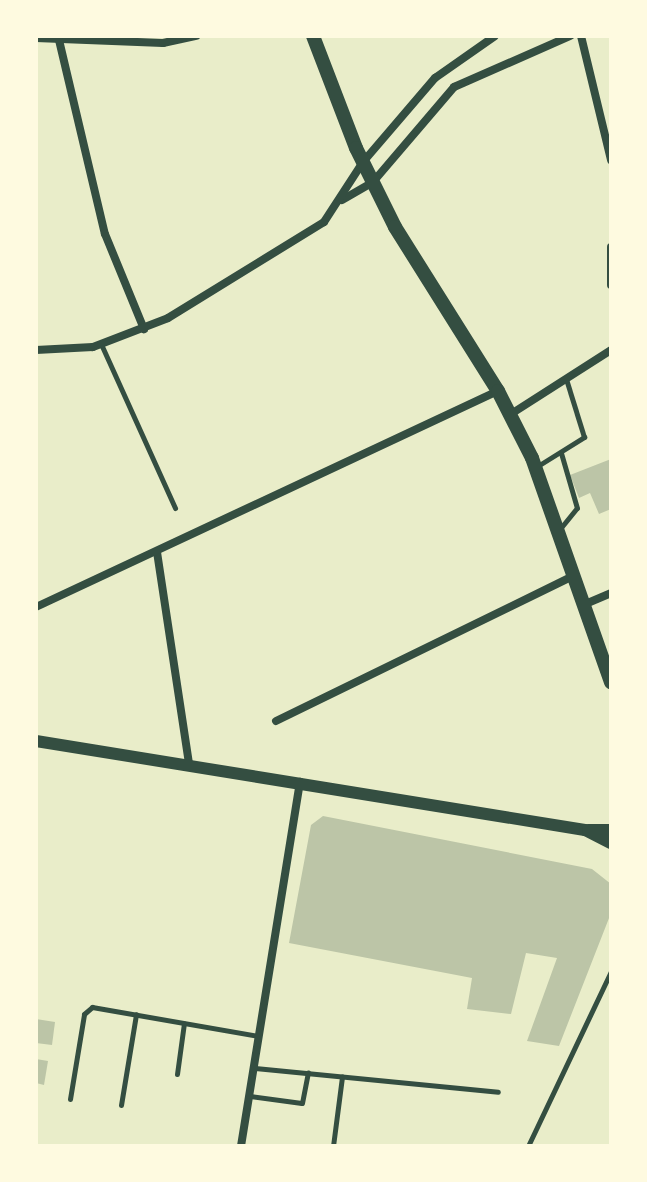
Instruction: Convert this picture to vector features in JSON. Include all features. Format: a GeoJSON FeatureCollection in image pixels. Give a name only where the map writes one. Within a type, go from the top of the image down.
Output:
{"type":"FeatureCollection","features":[{"type":"Feature","properties":{"kind":"main road"},"geometry":{"type":"LineString","coordinates":[[313,36],[373,182],[511,414],[535,467],[571,577],[611,682]]}},
{"type":"Feature","properties":{"kind":"street"},"geometry":{"type":"LineString","coordinates":[[36,38],[163,43],[196,36]]}},
{"type":"Feature","properties":{"kind":"street"},"geometry":{"type":"LineString","coordinates":[[36,350],[53,352],[101,344],[144,329],[324,222],[340,202],[363,162],[435,78],[495,36]]}},
{"type":"Feature","properties":{"kind":"street"},"geometry":{"type":"LineString","coordinates":[[340,202],[373,182],[454,87],[570,36]]}},
{"type":"Feature","properties":{"kind":"street"},"geometry":{"type":"LineString","coordinates":[[581,36],[611,160]]}},
{"type":"Feature","properties":{"kind":"street"},"geometry":{"type":"LineString","coordinates":[[59,40],[105,234],[144,329]]}},
{"type":"Feature","properties":{"kind":"street"},"geometry":{"type":"LineString","coordinates":[[611,247],[611,285]]}},
{"type":"Feature","properties":{"kind":"street"},"geometry":{"type":"LineString","coordinates":[[511,414],[611,350]]}},
{"type":"Feature","properties":{"kind":"street"},"geometry":{"type":"LineString","coordinates":[[36,607],[498,391]]}},
{"type":"Feature","properties":{"kind":"street"},"geometry":{"type":"LineString","coordinates":[[157,552],[189,764]]}},
{"type":"Feature","properties":{"kind":"street"},"geometry":{"type":"LineString","coordinates":[[276,721],[571,577]]}},
{"type":"Feature","properties":{"kind":"street"},"geometry":{"type":"LineString","coordinates":[[582,606],[611,593]]}},
{"type":"Feature","properties":{"kind":"street"},"geometry":{"type":"LineString","coordinates":[[36,741],[585,830],[611,830]]}},
{"type":"Feature","properties":{"kind":"street"},"geometry":{"type":"LineString","coordinates":[[241,1146],[300,782]]}},
{"type":"Feature","properties":{"kind":"street"},"geometry":{"type":"LineString","coordinates":[[585,830],[611,843]]}},
{"type":"Feature","properties":{"kind":"lane"},"geometry":{"type":"LineString","coordinates":[[101,344],[175,508]]}},
{"type":"Feature","properties":{"kind":"lane"},"geometry":{"type":"LineString","coordinates":[[535,467],[561,453],[584,435],[566,379]]}},
{"type":"Feature","properties":{"kind":"lane"},"geometry":{"type":"LineString","coordinates":[[558,531],[577,508],[561,453]]}},
{"type":"Feature","properties":{"kind":"lane"},"geometry":{"type":"LineString","coordinates":[[528,1146],[611,971]]}},
{"type":"Feature","properties":{"kind":"lane"},"geometry":{"type":"LineString","coordinates":[[70,1099],[85,1010],[96,1007],[260,1036]]}},
{"type":"Feature","properties":{"kind":"lane"},"geometry":{"type":"LineString","coordinates":[[121,1105],[136,1014]]}},
{"type":"Feature","properties":{"kind":"lane"},"geometry":{"type":"LineString","coordinates":[[177,1074],[184,1023]]}},
{"type":"Feature","properties":{"kind":"lane"},"geometry":{"type":"LineString","coordinates":[[255,1068],[498,1092]]}},
{"type":"Feature","properties":{"kind":"lane"},"geometry":{"type":"LineString","coordinates":[[250,1096],[302,1103],[308,1073]]}},
{"type":"Feature","properties":{"kind":"lane"},"geometry":{"type":"LineString","coordinates":[[333,1146],[342,1077]]}},
{"type":"Feature","properties":{"kind":"building"},"geometry":{"type":"Polygon","coordinates":[[[611,459],[611,509],[599,514],[590,493],[579,498],[570,475],[611,459]]]}},
{"type":"Feature","properties":{"kind":"building"},"geometry":{"type":"Polygon","coordinates":[[[323,816],[592,869],[611,884],[611,913],[559,1046],[527,1041],[557,958],[526,953],[511,1014],[467,1009],[472,978],[289,943],[311,825],[323,816]]]}},
{"type":"Feature","properties":{"kind":"building"},"geometry":{"type":"Polygon","coordinates":[[[36,1019],[55,1022],[52,1045],[36,1043],[36,1019]]]}},
{"type":"Feature","properties":{"kind":"building"},"geometry":{"type":"Polygon","coordinates":[[[36,1059],[48,1061],[44,1085],[36,1083],[36,1059]]]}}]}
